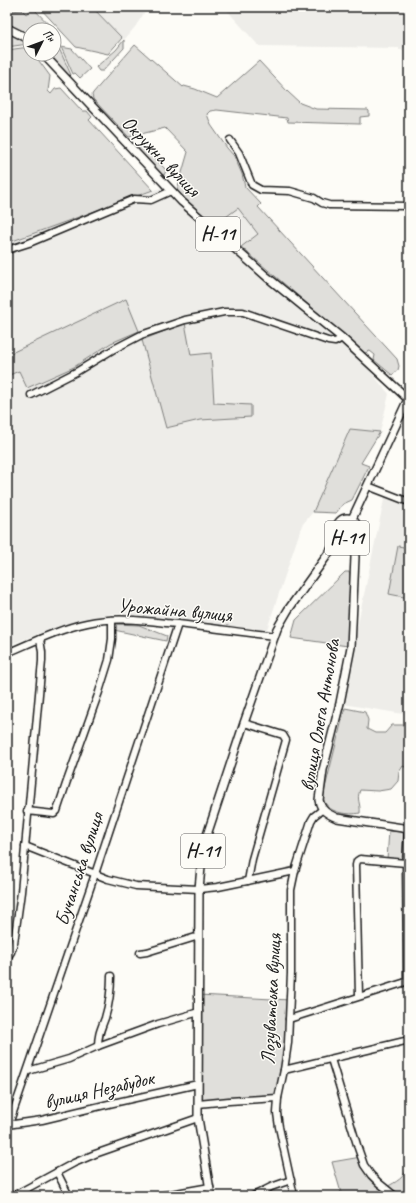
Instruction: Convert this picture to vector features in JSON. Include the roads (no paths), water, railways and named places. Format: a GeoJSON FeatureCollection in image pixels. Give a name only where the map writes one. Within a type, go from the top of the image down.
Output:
{"type":"FeatureCollection","features":[{"type":"Feature","properties":{"kind":"main road"},"geometry":{"type":"LineString","coordinates":[[7,28],[22,36]]}},
{"type":"Feature","properties":{"kind":"main road","name":"Окружна вулиця"},"geometry":{"type":"LineString","coordinates":[[50,62],[182,202],[267,277],[342,338],[408,398]]}},
{"type":"Feature","properties":{"kind":"main road","name":"Н-11"},"geometry":{"type":"LineString","coordinates":[[352,519],[408,398]]}},
{"type":"Feature","properties":{"kind":"main road","name":"Н-11"},"geometry":{"type":"LineString","coordinates":[[342,519],[352,519],[358,528],[356,534],[353,537],[346,538],[341,536],[338,532],[338,522],[342,519]]}},
{"type":"Feature","properties":{"kind":"main road","name":"Н-11"},"geometry":{"type":"LineString","coordinates":[[211,1196],[198,1118],[199,890],[202,856],[244,723],[277,629],[288,610],[341,536]]}},
{"type":"Feature","properties":{"kind":"main road","name":"вулиця Олега Антонова"},"geometry":{"type":"LineString","coordinates":[[353,537],[355,557],[351,647],[340,703],[324,770],[319,800],[323,810],[337,818],[408,829]]}},
{"type":"Feature","properties":{"kind":"street"},"geometry":{"type":"LineString","coordinates":[[230,140],[239,153],[252,185],[261,190],[290,191],[314,198],[329,205],[409,206]]}},
{"type":"Feature","properties":{"kind":"street"},"geometry":{"type":"LineString","coordinates":[[7,250],[29,243],[134,199],[151,200],[171,191]]}},
{"type":"Feature","properties":{"kind":"street"},"geometry":{"type":"LineString","coordinates":[[31,395],[76,372],[141,335],[185,320],[224,312],[243,312],[328,341],[335,342],[342,338]]}},
{"type":"Feature","properties":{"kind":"street"},"geometry":{"type":"LineString","coordinates":[[368,486],[409,502]]}},
{"type":"Feature","properties":{"kind":"street"},"geometry":{"type":"LineString","coordinates":[[28,811],[54,814],[57,811],[109,660],[112,639],[112,620]]}},
{"type":"Feature","properties":{"kind":"street","name":"Урожайна вулиця"},"geometry":{"type":"LineString","coordinates":[[7,653],[40,639],[87,623],[112,620],[135,620],[178,624],[275,636]]}},
{"type":"Feature","properties":{"kind":"street","name":"Бучанська вулиця"},"geometry":{"type":"LineString","coordinates":[[8,1125],[28,1071],[95,874],[178,624]]}},
{"type":"Feature","properties":{"kind":"street"},"geometry":{"type":"LineString","coordinates":[[7,958],[14,943],[21,892],[42,661],[40,639]]}},
{"type":"Feature","properties":{"kind":"street"},"geometry":{"type":"LineString","coordinates":[[244,723],[283,734],[286,740],[252,859],[248,881]]}},
{"type":"Feature","properties":{"kind":"street","name":"Лозуватська вулиця"},"geometry":{"type":"LineString","coordinates":[[294,1196],[277,1112],[278,1098],[288,1043],[291,973],[291,894],[295,871],[311,821],[314,816],[323,810]]}},
{"type":"Feature","properties":{"kind":"street"},"geometry":{"type":"LineString","coordinates":[[289,1019],[408,981],[406,863],[408,829]]}},
{"type":"Feature","properties":{"kind":"street"},"geometry":{"type":"LineString","coordinates":[[25,846],[108,879],[136,886],[199,890],[295,871]]}},
{"type":"Feature","properties":{"kind":"street"},"geometry":{"type":"LineString","coordinates":[[359,996],[357,861],[360,859],[406,863]]}},
{"type":"Feature","properties":{"kind":"street"},"geometry":{"type":"LineString","coordinates":[[140,953],[199,936]]}},
{"type":"Feature","properties":{"kind":"street"},"geometry":{"type":"LineString","coordinates":[[98,1046],[98,1037],[105,1017],[110,993],[111,976]]}},
{"type":"Feature","properties":{"kind":"street"},"geometry":{"type":"LineString","coordinates":[[28,1071],[69,1059],[98,1046],[158,1024],[198,1012]]}},
{"type":"Feature","properties":{"kind":"street"},"geometry":{"type":"LineString","coordinates":[[284,1070],[409,1040]]}},
{"type":"Feature","properties":{"kind":"street"},"geometry":{"type":"LineString","coordinates":[[331,1058],[362,1161],[371,1175],[384,1188],[396,1196]]}},
{"type":"Feature","properties":{"kind":"street","name":"вулиця Незабудок"},"geometry":{"type":"LineString","coordinates":[[8,1125],[42,1120],[198,1084]]}},
{"type":"Feature","properties":{"kind":"street"},"geometry":{"type":"LineString","coordinates":[[198,1104],[229,1100],[278,1098]]}},
{"type":"Feature","properties":{"kind":"street"},"geometry":{"type":"LineString","coordinates":[[13,1196],[56,1172],[95,1154],[198,1118]]}},
{"type":"Feature","properties":{"kind":"street"},"geometry":{"type":"LineString","coordinates":[[56,1172],[69,1196]]}},
{"type":"Feature","properties":{"kind":"street"},"geometry":{"type":"LineString","coordinates":[[253,1196],[271,1187],[291,1180]]}},
{"type":"Feature","properties":{"kind":"street"},"geometry":{"type":"LineString","coordinates":[[159,1196],[210,1187]]}}]}
